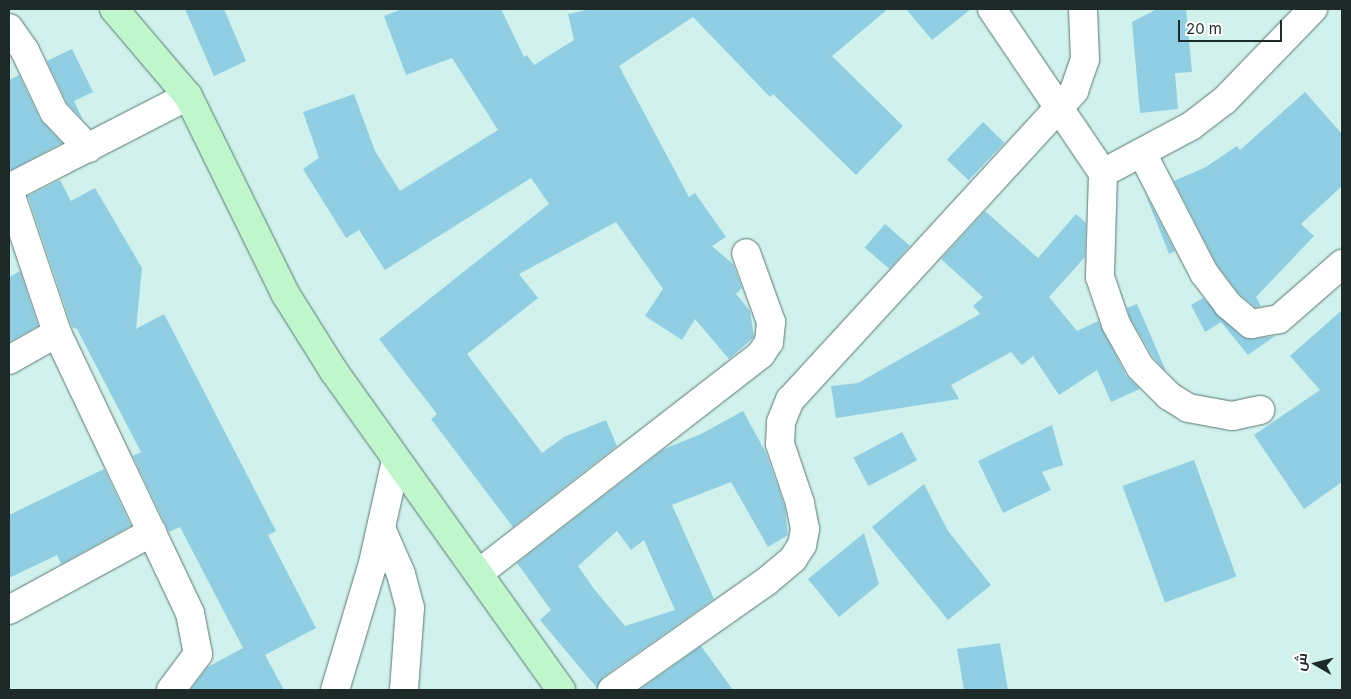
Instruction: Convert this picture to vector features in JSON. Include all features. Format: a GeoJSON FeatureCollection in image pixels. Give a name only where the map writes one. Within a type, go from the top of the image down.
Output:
{"type":"FeatureCollection","features":[{"type":"Feature","properties":{"kind":"main road"},"geometry":{"type":"LineString","coordinates":[[114,9],[188,96],[286,295],[396,460],[479,573],[561,690]]}},
{"type":"Feature","properties":{"kind":"street"},"geometry":{"type":"LineString","coordinates":[[992,9],[1103,173],[1100,277],[1116,324],[1140,366],[1168,396],[1188,408],[1232,416],[1260,410]]}},
{"type":"Feature","properties":{"kind":"street"},"geometry":{"type":"LineString","coordinates":[[612,690],[767,581],[793,559],[802,545],[805,529],[800,503],[780,444],[781,422],[790,400],[1059,109],[1074,90],[1085,59],[1083,9]]}},
{"type":"Feature","properties":{"kind":"street"},"geometry":{"type":"LineString","coordinates":[[1103,173],[1142,154],[1191,126],[1224,100],[1304,13]]}},
{"type":"Feature","properties":{"kind":"street"},"geometry":{"type":"LineString","coordinates":[[9,28],[25,51],[54,112],[88,148]]}},
{"type":"Feature","properties":{"kind":"street"},"geometry":{"type":"LineString","coordinates":[[171,690],[198,654],[197,639],[190,613],[57,333],[9,189],[188,96]]}},
{"type":"Feature","properties":{"kind":"street"},"geometry":{"type":"LineString","coordinates":[[1142,154],[1204,273],[1228,305],[1251,324],[1279,319],[1342,264]]}},
{"type":"Feature","properties":{"kind":"street"},"geometry":{"type":"LineString","coordinates":[[479,573],[760,354],[769,342],[771,322],[746,253]]}},
{"type":"Feature","properties":{"kind":"street"},"geometry":{"type":"LineString","coordinates":[[9,360],[57,333]]}},
{"type":"Feature","properties":{"kind":"street"},"geometry":{"type":"LineString","coordinates":[[335,690],[381,528],[396,460]]}},
{"type":"Feature","properties":{"kind":"street"},"geometry":{"type":"LineString","coordinates":[[381,528],[401,574],[410,608],[404,690]]}},
{"type":"Feature","properties":{"kind":"street"},"geometry":{"type":"LineString","coordinates":[[9,610],[152,532]]}},
{"type":"Feature","properties":{"kind":"building"},"geometry":{"type":"Polygon","coordinates":[[[185,9],[224,9],[246,61],[214,76],[185,9]]]}},
{"type":"Feature","properties":{"kind":"building"},"geometry":{"type":"Polygon","coordinates":[[[402,9],[501,9],[524,57],[527,55],[534,65],[574,40],[568,14],[591,9],[888,9],[832,56],[903,126],[856,175],[773,94],[770,97],[693,17],[619,66],[689,197],[695,193],[726,237],[712,246],[733,264],[742,288],[736,294],[750,311],[754,337],[729,359],[695,319],[682,340],[645,316],[663,289],[616,222],[519,274],[538,298],[467,354],[542,453],[564,437],[606,420],[617,446],[513,527],[431,419],[437,414],[379,339],[549,204],[531,178],[385,270],[359,230],[346,238],[303,169],[319,158],[303,112],[354,94],[375,151],[400,191],[498,130],[452,58],[406,75],[384,16],[402,9]]]}},
{"type":"Feature","properties":{"kind":"building"},"geometry":{"type":"Polygon","coordinates":[[[906,9],[971,9],[932,40],[906,9]]]}},
{"type":"Feature","properties":{"kind":"building"},"geometry":{"type":"Polygon","coordinates":[[[1157,9],[1186,9],[1192,72],[1175,73],[1178,109],[1140,113],[1132,22],[1157,9]]]}},
{"type":"Feature","properties":{"kind":"building"},"geometry":{"type":"Polygon","coordinates":[[[72,49],[93,92],[74,101],[83,120],[67,103],[47,61],[72,49]]]}},
{"type":"Feature","properties":{"kind":"building"},"geometry":{"type":"Polygon","coordinates":[[[19,75],[40,119],[62,143],[9,171],[9,80],[19,75]]]}},
{"type":"Feature","properties":{"kind":"building"},"geometry":{"type":"Polygon","coordinates":[[[1305,92],[1342,134],[1342,186],[1301,224],[1314,236],[1256,297],[1261,306],[1255,307],[1239,294],[1217,265],[1174,181],[1206,167],[1237,146],[1240,150],[1305,92]]]}},
{"type":"Feature","properties":{"kind":"building"},"geometry":{"type":"Polygon","coordinates":[[[983,122],[1005,143],[968,180],[947,159],[983,122]]]}},
{"type":"Feature","properties":{"kind":"building"},"geometry":{"type":"Polygon","coordinates":[[[60,180],[71,201],[95,188],[142,268],[136,329],[164,314],[276,531],[268,535],[316,628],[265,655],[284,690],[190,690],[208,667],[243,648],[180,527],[169,532],[133,456],[141,452],[77,329],[72,327],[28,196],[60,180]]]}},
{"type":"Feature","properties":{"kind":"building"},"geometry":{"type":"Polygon","coordinates":[[[1145,193],[1175,251],[1169,254],[1145,193]]]}},
{"type":"Feature","properties":{"kind":"building"},"geometry":{"type":"Polygon","coordinates":[[[985,211],[1038,258],[1076,214],[1086,223],[1085,257],[1049,297],[1077,331],[1098,321],[1126,375],[1140,389],[1111,402],[1097,370],[1059,395],[1033,356],[1022,365],[1011,352],[951,385],[959,399],[836,418],[831,386],[858,383],[980,314],[973,306],[983,297],[941,259],[985,211]]]}},
{"type":"Feature","properties":{"kind":"building"},"geometry":{"type":"Polygon","coordinates":[[[885,224],[910,246],[890,269],[865,247],[885,224]]]}},
{"type":"Feature","properties":{"kind":"building"},"geometry":{"type":"Polygon","coordinates":[[[20,271],[38,326],[9,342],[9,277],[20,271]]]}},
{"type":"Feature","properties":{"kind":"building"},"geometry":{"type":"Polygon","coordinates":[[[1203,298],[1241,336],[1253,339],[1275,336],[1248,355],[1221,322],[1205,332],[1191,305],[1203,298]]]}},
{"type":"Feature","properties":{"kind":"building"},"geometry":{"type":"Polygon","coordinates":[[[1137,304],[1166,371],[1153,357],[1130,318],[1127,308],[1137,304]]]}},
{"type":"Feature","properties":{"kind":"building"},"geometry":{"type":"Polygon","coordinates":[[[1342,310],[1342,482],[1304,509],[1254,435],[1320,390],[1290,356],[1342,310]]]}},
{"type":"Feature","properties":{"kind":"building"},"geometry":{"type":"Polygon","coordinates":[[[743,411],[766,453],[785,507],[788,535],[768,547],[731,482],[672,505],[714,599],[603,677],[597,688],[540,620],[551,610],[517,563],[664,449],[701,434],[743,411]],[[617,531],[578,566],[594,589],[625,626],[675,610],[644,540],[631,550],[617,531]]]}},
{"type":"Feature","properties":{"kind":"building"},"geometry":{"type":"Polygon","coordinates":[[[1052,425],[1063,465],[1042,472],[1051,490],[1003,513],[978,461],[1052,425]]]}},
{"type":"Feature","properties":{"kind":"building"},"geometry":{"type":"Polygon","coordinates":[[[902,432],[917,460],[868,486],[853,458],[902,432]]]}},
{"type":"Feature","properties":{"kind":"building"},"geometry":{"type":"Polygon","coordinates":[[[1194,460],[1236,577],[1165,603],[1123,486],[1194,460]]]}},
{"type":"Feature","properties":{"kind":"building"},"geometry":{"type":"Polygon","coordinates":[[[104,469],[131,526],[61,564],[57,555],[9,578],[9,515],[104,469]]]}},
{"type":"Feature","properties":{"kind":"building"},"geometry":{"type":"Polygon","coordinates":[[[924,484],[948,531],[991,585],[948,620],[872,527],[924,484]]]}},
{"type":"Feature","properties":{"kind":"building"},"geometry":{"type":"Polygon","coordinates":[[[864,533],[879,584],[839,617],[808,579],[864,533]]]}},
{"type":"Feature","properties":{"kind":"building"},"geometry":{"type":"Polygon","coordinates":[[[1000,643],[1008,690],[964,690],[957,649],[1000,643]]]}},
{"type":"Feature","properties":{"kind":"building"},"geometry":{"type":"Polygon","coordinates":[[[701,646],[733,690],[639,690],[701,646]]]}}]}
